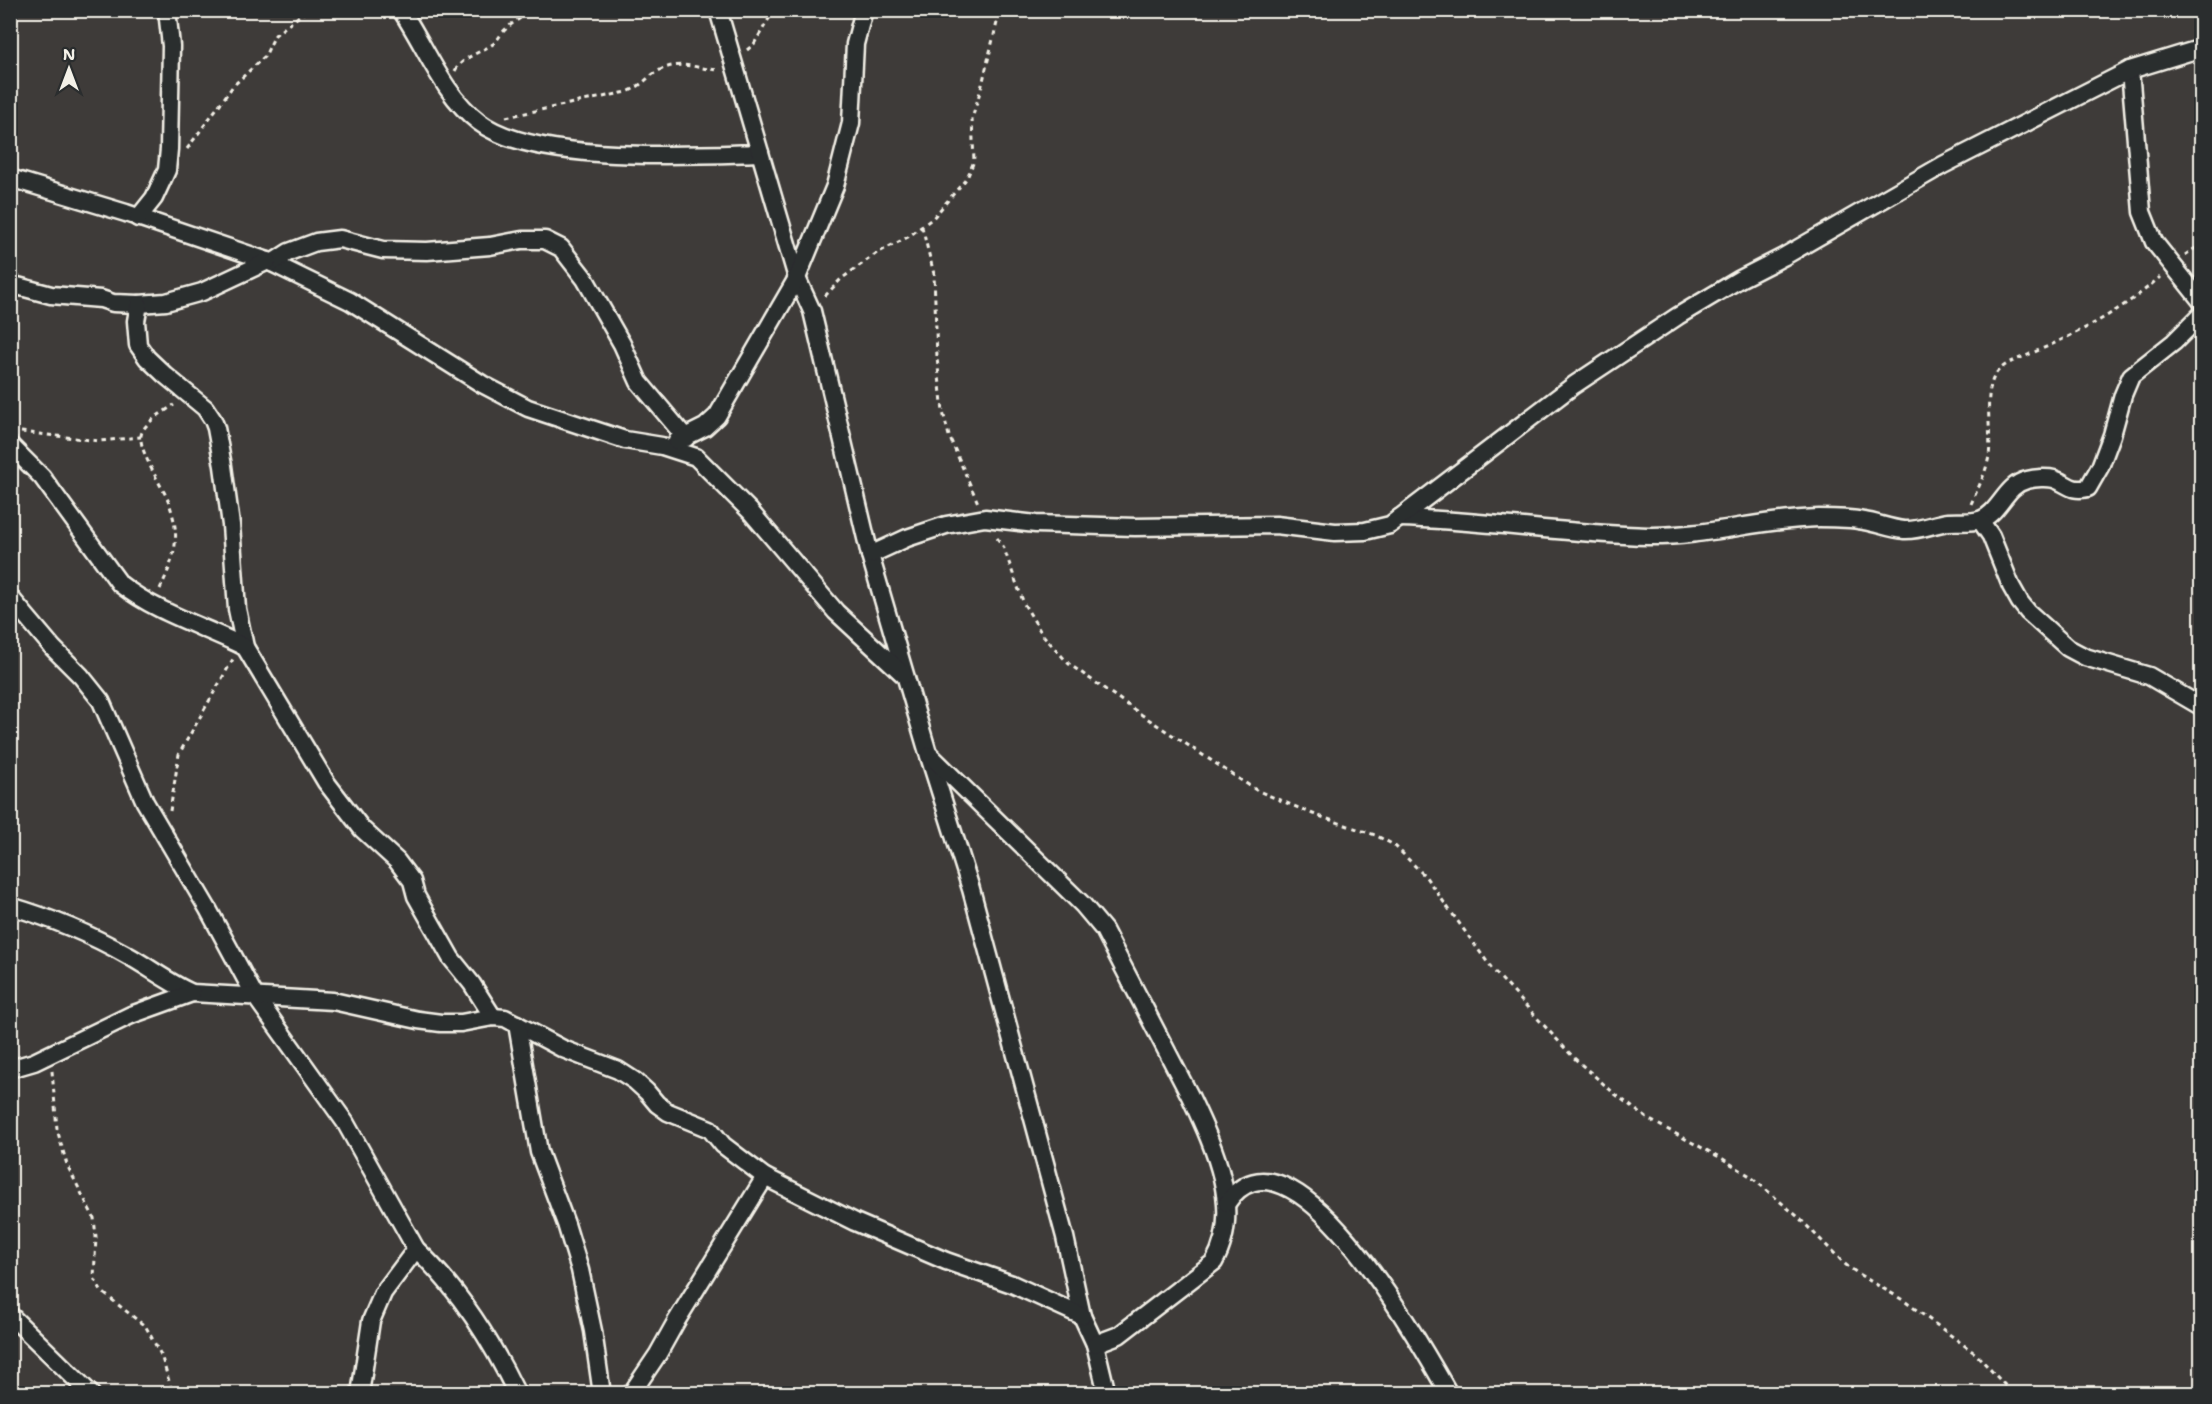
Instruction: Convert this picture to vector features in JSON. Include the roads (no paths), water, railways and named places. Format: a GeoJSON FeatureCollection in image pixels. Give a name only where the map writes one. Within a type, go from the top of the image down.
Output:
{"type":"FeatureCollection","features":[{"type":"Feature","properties":{"kind":"street"},"geometry":{"type":"LineString","coordinates":[[138,218],[154,198],[167,170],[171,46],[167,10]]}},
{"type":"Feature","properties":{"kind":"street"},"geometry":{"type":"LineString","coordinates":[[401,10],[448,87],[477,121],[498,134],[524,142],[603,153],[684,155],[760,153]]}},
{"type":"Feature","properties":{"kind":"street"},"geometry":{"type":"LineString","coordinates":[[718,10],[796,278],[812,311],[870,555],[928,753],[971,888],[1065,1237],[1082,1316],[1095,1344],[1107,1394]]}},
{"type":"Feature","properties":{"kind":"street"},"geometry":{"type":"LineString","coordinates":[[662,446],[686,438],[705,427],[717,416],[796,278],[835,186],[851,123],[855,44],[864,10]]}},
{"type":"Feature","properties":{"kind":"street"},"geometry":{"type":"LineString","coordinates":[[870,555],[946,525],[985,518],[1036,524],[1135,527],[1276,525],[1335,532],[1365,531],[1390,525],[1575,385],[1678,316],[1740,279],[1783,257],[1943,165],[2130,70],[2202,48]]}},
{"type":"Feature","properties":{"kind":"street"},"geometry":{"type":"LineString","coordinates":[[2130,70],[2142,212],[2154,242],[2202,302]]}},
{"type":"Feature","properties":{"kind":"street"},"geometry":{"type":"LineString","coordinates":[[10,178],[270,262],[350,301],[482,384],[528,408],[625,440],[662,446],[696,458],[750,511],[836,612],[905,675]]}},
{"type":"Feature","properties":{"kind":"street"},"geometry":{"type":"LineString","coordinates":[[10,284],[51,296],[101,299],[113,303],[166,302],[202,292],[316,242],[340,239],[384,250],[427,251],[490,246],[522,240],[545,240],[561,248],[585,279],[622,344],[639,382],[686,438]]}},
{"type":"Feature","properties":{"kind":"street"},"geometry":{"type":"LineString","coordinates":[[139,304],[136,321],[138,345],[147,358],[210,414],[216,428],[231,525],[237,609],[243,646],[326,782],[363,829],[397,861],[412,881],[416,896],[451,958],[472,984],[493,1017]]}},
{"type":"Feature","properties":{"kind":"street"},"geometry":{"type":"LineString","coordinates":[[1399,518],[1454,520],[1534,529],[1649,536],[1694,533],[1815,518],[1864,521],[1903,530],[1919,530],[1948,522],[1980,520],[2021,482],[2038,478],[2055,479],[2068,487],[2079,490],[2088,488],[2100,467],[2131,376],[2168,347],[2202,314]]}},
{"type":"Feature","properties":{"kind":"street"},"geometry":{"type":"LineString","coordinates":[[15,438],[120,584],[156,609],[243,646]]}},
{"type":"Feature","properties":{"kind":"street"},"geometry":{"type":"LineString","coordinates":[[1980,520],[1991,536],[2011,586],[2020,602],[2068,648],[2085,657],[2149,676],[2202,707]]}},
{"type":"Feature","properties":{"kind":"street"},"geometry":{"type":"LineString","coordinates":[[10,597],[101,701],[131,773],[255,996],[345,1122],[416,1249],[442,1277],[469,1313],[502,1365],[517,1394]]}},
{"type":"Feature","properties":{"kind":"street"},"geometry":{"type":"LineString","coordinates":[[928,753],[1083,905],[1104,930],[1203,1124],[1220,1172],[1227,1203],[1221,1249],[1214,1262],[1119,1335],[1095,1344]]}},
{"type":"Feature","properties":{"kind":"street"},"geometry":{"type":"LineString","coordinates":[[10,906],[58,922],[107,944],[176,986],[192,993],[207,996],[255,996],[333,1001],[441,1023],[461,1023],[493,1017],[504,1018],[563,1049],[626,1075],[668,1112],[710,1130],[723,1144],[765,1177],[855,1222],[946,1261],[1012,1284],[1082,1316]]}},
{"type":"Feature","properties":{"kind":"street"},"geometry":{"type":"LineString","coordinates":[[10,1069],[34,1062],[131,1015],[192,993]]}},
{"type":"Feature","properties":{"kind":"street"},"geometry":{"type":"LineString","coordinates":[[517,1024],[539,1152],[566,1224],[580,1270],[593,1331],[602,1394]]}},
{"type":"Feature","properties":{"kind":"street"},"geometry":{"type":"LineString","coordinates":[[631,1394],[658,1354],[765,1177]]}},
{"type":"Feature","properties":{"kind":"street"},"geometry":{"type":"LineString","coordinates":[[1227,1203],[1232,1195],[1243,1186],[1258,1182],[1280,1185],[1305,1198],[1328,1219],[1367,1263],[1398,1306],[1449,1394]]}},
{"type":"Feature","properties":{"kind":"street"},"geometry":{"type":"LineString","coordinates":[[360,1394],[371,1321],[383,1293],[416,1249]]}},
{"type":"Feature","properties":{"kind":"street"},"geometry":{"type":"LineString","coordinates":[[10,1315],[91,1394]]}}]}
